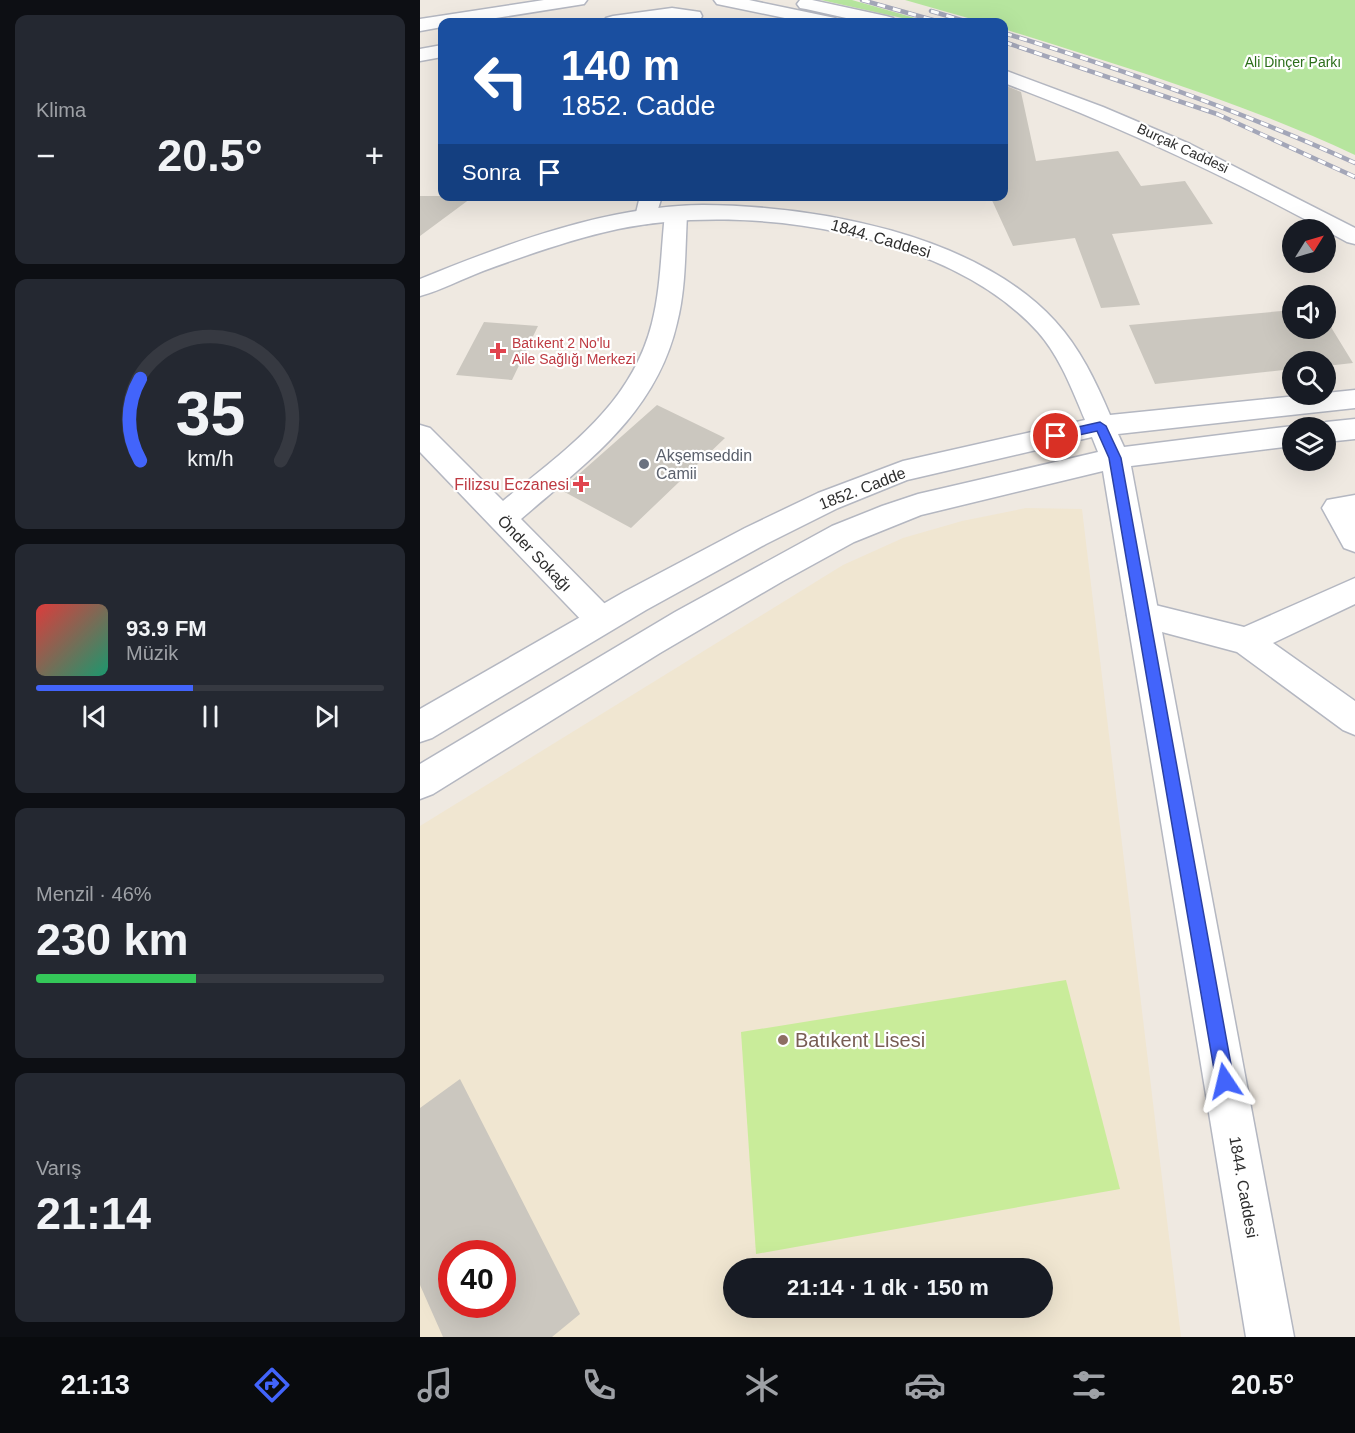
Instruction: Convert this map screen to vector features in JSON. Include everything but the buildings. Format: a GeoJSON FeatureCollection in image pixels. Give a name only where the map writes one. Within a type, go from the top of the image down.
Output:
{"type":"FeatureCollection","features":[{"type":"Feature","properties":{"kind":"street"},"geometry":{"type":"LineString","coordinates":[[464,18],[578,0]]}},
{"type":"Feature","properties":{"kind":"street"},"geometry":{"type":"LineString","coordinates":[[647,0],[672,13]]}},
{"type":"Feature","properties":{"kind":"street"},"geometry":{"type":"LineString","coordinates":[[723,0],[809,18]]}},
{"type":"Feature","properties":{"kind":"street"},"geometry":{"type":"LineString","coordinates":[[788,0],[868,18]]}},
{"type":"Feature","properties":{"kind":"street"},"geometry":{"type":"LineString","coordinates":[[639,18],[672,13],[694,13]]}},
{"type":"Feature","properties":{"kind":"street"},"geometry":{"type":"LineString","coordinates":[[420,25],[438,22]]}},
{"type":"Feature","properties":{"kind":"street"},"geometry":{"type":"LineString","coordinates":[[420,55],[438,52]]}},
{"type":"Feature","properties":{"kind":"street","name":"Burçak Caddesi"},"geometry":{"type":"LineString","coordinates":[[1008,59],[1159,116]]}},
{"type":"Feature","properties":{"kind":"street","name":"Burçak Caddesi"},"geometry":{"type":"LineString","coordinates":[[1008,78],[1170,141],[1261,185],[1355,237]]}},
{"type":"Feature","properties":{"kind":"street"},"geometry":{"type":"LineString","coordinates":[[502,519],[618,418],[655,351],[668,308],[657,209]]}},
{"type":"Feature","properties":{"kind":"street","name":"1844. Caddesi"},"geometry":{"type":"LineString","coordinates":[[420,288],[502,254],[657,209],[806,218],[890,237],[941,255],[1005,292],[1042,321],[1067,355],[1115,458],[1270,1337]]}},
{"type":"Feature","properties":{"kind":"street","name":"1852. Cadde"},"geometry":{"type":"LineString","coordinates":[[420,727],[600,619],[785,521],[851,489],[903,471],[1100,426],[1355,399]]}},
{"type":"Feature","properties":{"kind":"street"},"geometry":{"type":"LineString","coordinates":[[1336,431],[1355,429]]}},
{"type":"Feature","properties":{"kind":"street","name":"Önder Sokağı"},"geometry":{"type":"LineString","coordinates":[[420,435],[600,619]]}},
{"type":"Feature","properties":{"kind":"street"},"geometry":{"type":"LineString","coordinates":[[420,783],[629,654],[771,573],[857,528],[910,507],[1115,458],[1282,437]]}},
{"type":"Feature","properties":{"kind":"street"},"geometry":{"type":"LineString","coordinates":[[1355,506],[1337,508],[1355,540]]}},
{"type":"Feature","properties":{"kind":"street"},"geometry":{"type":"LineString","coordinates":[[1246,641],[1355,590]]}},
{"type":"Feature","properties":{"kind":"street"},"geometry":{"type":"LineString","coordinates":[[1143,615],[1246,641],[1355,720]]}},
{"type":"Feature","properties":{"kind":"shaded area","name":"Batıkent Lisesi"},"geometry":{"type":"Polygon","coordinates":[[[1026,508],[1082,509],[1181,1337],[420,1337],[420,826],[843,565],[903,538],[962,521],[1026,508]]]}},
{"type":"Feature","properties":{"kind":"green space"},"geometry":{"type":"Polygon","coordinates":[[[821,0],[852,0],[915,18],[902,18],[821,0]]]}},
{"type":"Feature","properties":{"kind":"green space","name":"Ali Dinçer Parkı"},"geometry":{"type":"Polygon","coordinates":[[[905,0],[1355,0],[1355,155],[1225,102],[1137,71],[1008,30],[1008,18],[968,18],[905,0]]]}},
{"type":"Feature","properties":{"kind":"green space"},"geometry":{"type":"Polygon","coordinates":[[[1066,980],[1120,1189],[756,1254],[741,1032],[1066,980]]]}},
{"type":"Feature","properties":{"kind":"railway"},"geometry":{"type":"LineString","coordinates":[[862,0],[926,18]]}},
{"type":"Feature","properties":{"kind":"railway"},"geometry":{"type":"LineString","coordinates":[[931,11],[955,18]]}},
{"type":"Feature","properties":{"kind":"railway"},"geometry":{"type":"LineString","coordinates":[[1008,34],[1182,92],[1355,163]]}},
{"type":"Feature","properties":{"kind":"railway"},"geometry":{"type":"LineString","coordinates":[[1008,43],[1217,114],[1355,177]]}},
{"type":"Feature","properties":{"kind":"place","name":"Batıkent 2 No'lu Aile Sağlığı Merkezi"},"geometry":{"type":"Point","coordinates":[498,351]}},
{"type":"Feature","properties":{"kind":"place","name":"Akşemseddin Camii"},"geometry":{"type":"Point","coordinates":[644,464]}},
{"type":"Feature","properties":{"kind":"place","name":"Filizsu Eczanesi"},"geometry":{"type":"Point","coordinates":[581,484]}},
{"type":"Feature","properties":{"kind":"place","name":"Batıkent Lisesi"},"geometry":{"type":"Point","coordinates":[783,1040]}},
{"type":"Feature","properties":{"kind":"route"},"geometry":{"type":"LineString","coordinates":[[1056,436],[1100,426],[1115,458],[1225,1081]]}}]}
